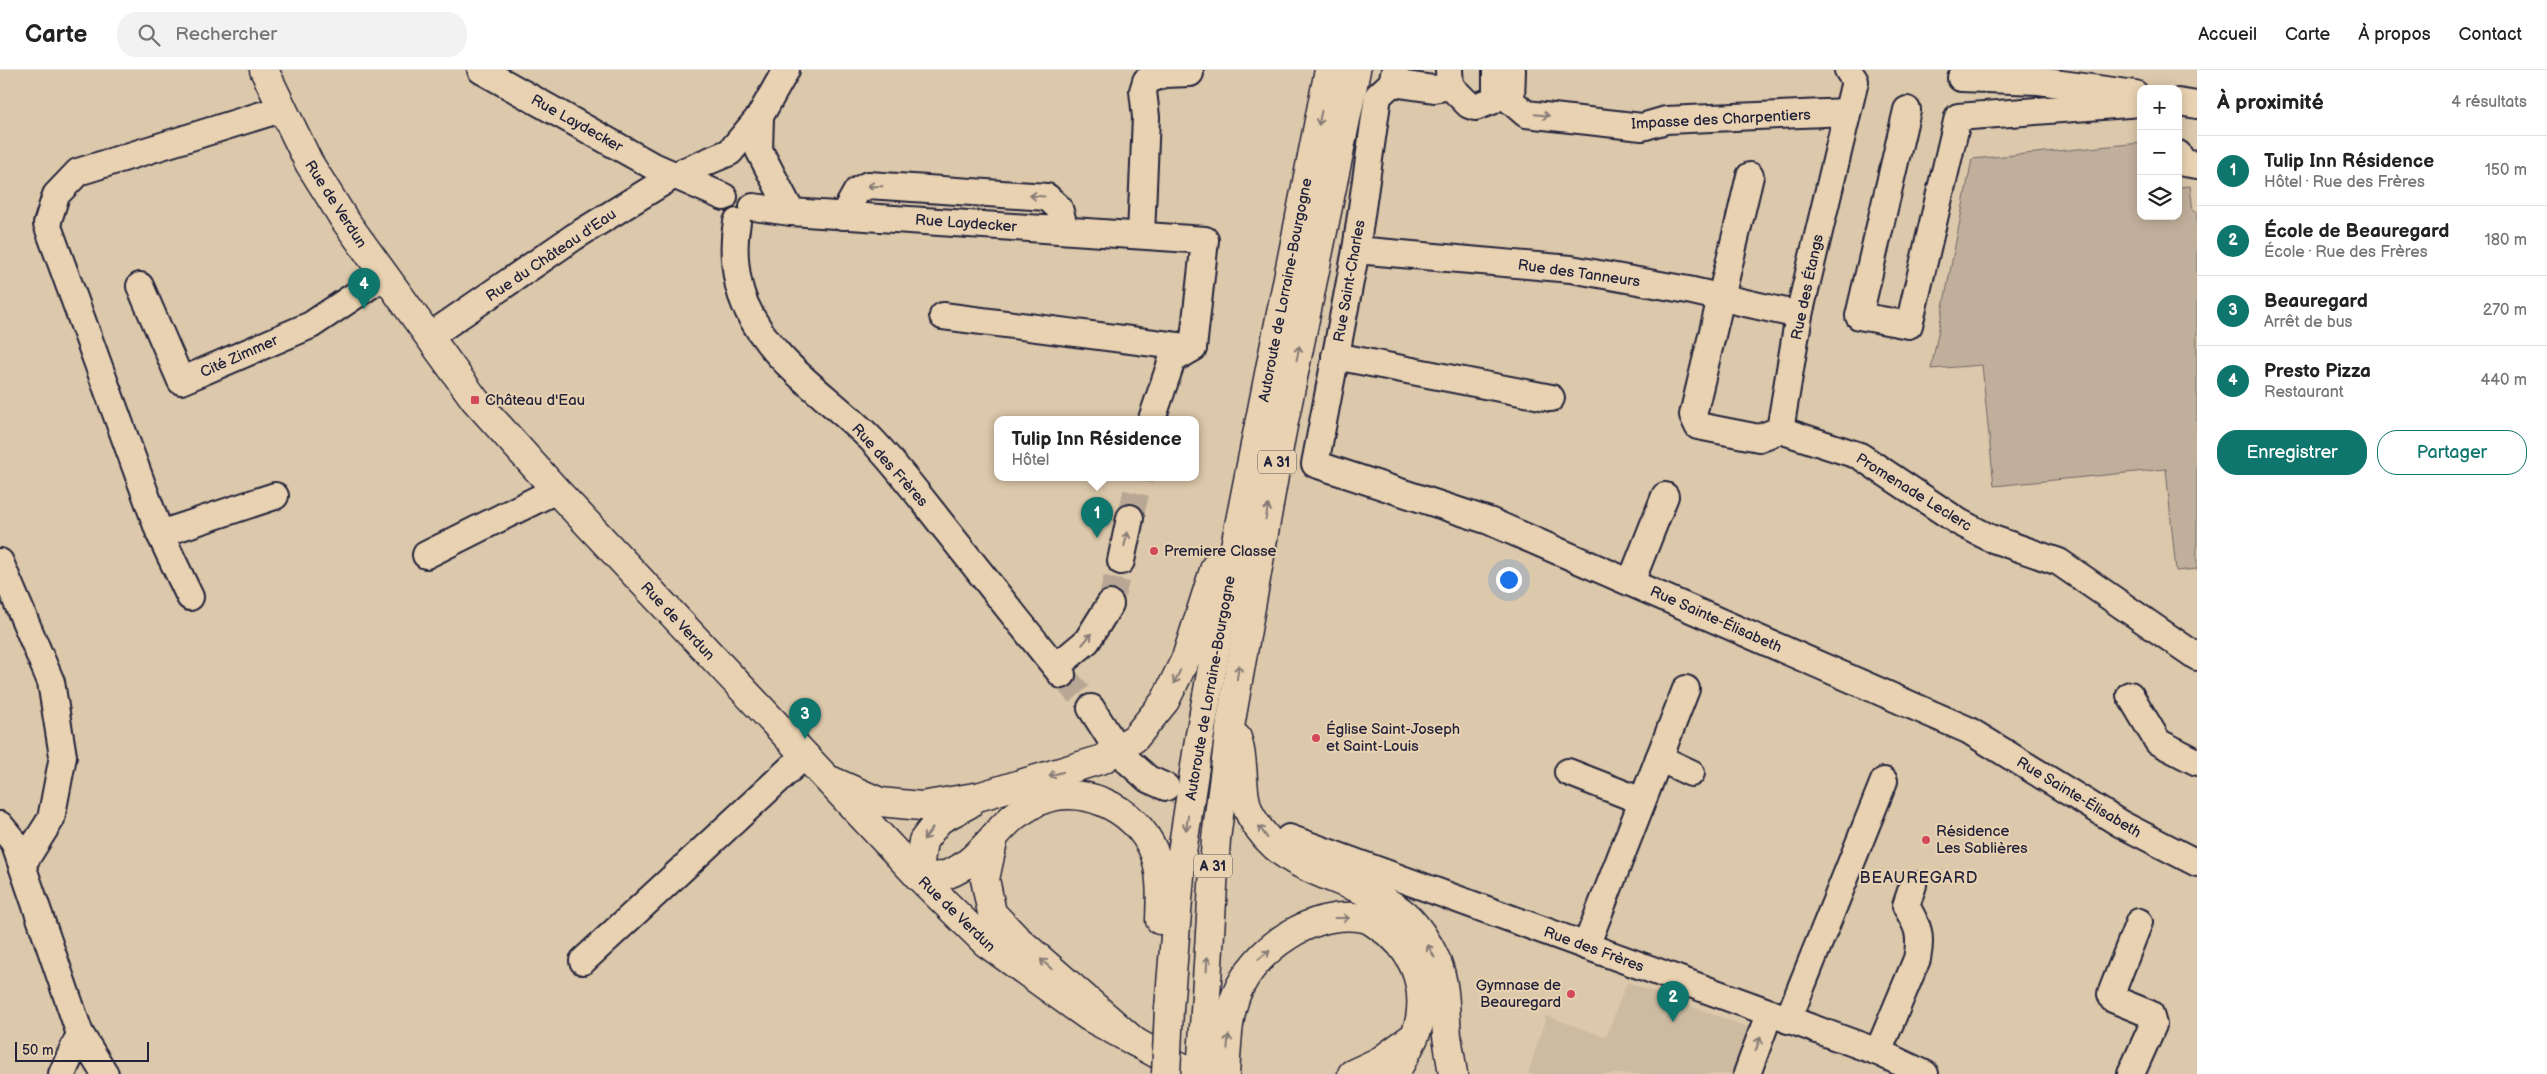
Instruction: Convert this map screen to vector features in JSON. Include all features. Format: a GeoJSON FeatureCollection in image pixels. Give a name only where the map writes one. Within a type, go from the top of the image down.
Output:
{"type":"FeatureCollection","features":[{"type":"Feature","properties":{"kind":"main road","name":"Rue de Verdun"},"geometry":{"type":"LineString","coordinates":[[264,70],[308,163],[344,220],[475,400],[782,734],[830,780],[918,876],[1001,956],[1089,1016],[1194,1074]]}},
{"type":"Feature","properties":{"kind":"main road","name":"Autoroute de Lorraine-Bourgogne"},"geometry":{"type":"LineString","coordinates":[[1166,1074],[1169,1009],[1182,852],[1199,740],[1329,70]]}},
{"type":"Feature","properties":{"kind":"main road","name":"Autoroute de Lorraine-Bourgogne"},"geometry":{"type":"LineString","coordinates":[[1201,1074],[1216,839],[1231,720],[1281,436],[1356,70]]}},
{"type":"Feature","properties":{"kind":"main road"},"geometry":{"type":"LineString","coordinates":[[830,780],[880,802],[921,806],[981,796],[1103,759],[1135,738],[1166,701],[1186,658],[1257,434]]}},
{"type":"Feature","properties":{"kind":"main road"},"geometry":{"type":"LineString","coordinates":[[1231,720],[1242,752],[1244,786],[1251,815],[1270,841],[1298,865],[1367,892],[1400,910],[1423,937],[1437,962],[1445,997],[1453,1074]]}},
{"type":"Feature","properties":{"kind":"main road"},"geometry":{"type":"LineString","coordinates":[[981,796],[939,820],[923,842],[918,876],[948,875],[968,861],[1012,818],[1036,803],[1062,796],[1092,797],[1125,813],[1142,832],[1154,852],[1161,889],[1160,938],[1169,1009]]}},
{"type":"Feature","properties":{"kind":"main road"},"geometry":{"type":"LineString","coordinates":[[994,837],[985,879],[992,913],[1016,938],[1135,1042]]}},
{"type":"Feature","properties":{"kind":"main road"},"geometry":{"type":"LineString","coordinates":[[1225,1074],[1232,1011],[1237,994],[1255,962],[1296,930],[1328,918],[1366,918],[1393,935],[1414,962],[1421,997],[1420,1020],[1394,1074]]}},
{"type":"Feature","properties":{"kind":"main road"},"geometry":{"type":"LineString","coordinates":[[1352,1074],[1380,1061],[1413,1036]]}},
{"type":"Feature","properties":{"kind":"main road"},"geometry":{"type":"LineString","coordinates":[[1436,1074],[1448,1037]]}},
{"type":"Feature","properties":{"kind":"street","name":"Rue Laydecker"},"geometry":{"type":"LineString","coordinates":[[481,70],[673,176],[724,197],[732,191],[742,191],[750,197],[745,214],[791,212],[1205,240],[1194,348]]}},
{"type":"Feature","properties":{"kind":"street"},"geometry":{"type":"LineString","coordinates":[[673,176],[730,152],[760,116],[786,70]]}},
{"type":"Feature","properties":{"kind":"street"},"geometry":{"type":"LineString","coordinates":[[1449,78],[1469,105],[1475,107],[1492,101],[1496,96],[1496,70]]}},
{"type":"Feature","properties":{"kind":"street","name":"Impasse des Charpentiers"},"geometry":{"type":"LineString","coordinates":[[1512,70],[1511,101],[1526,114],[1642,126],[1666,120],[1847,112]]}},
{"type":"Feature","properties":{"kind":"street"},"geometry":{"type":"LineString","coordinates":[[1847,112],[1855,81],[1848,70]]}},
{"type":"Feature","properties":{"kind":"street"},"geometry":{"type":"LineString","coordinates":[[1141,235],[1146,117],[1143,91],[1146,81],[1154,76],[1190,73]]}},
{"type":"Feature","properties":{"kind":"street","name":"Rue Saint-Charles"},"geometry":{"type":"LineString","coordinates":[[1449,78],[1434,90],[1394,76],[1378,96],[1356,250],[1334,356],[1551,398]]}},
{"type":"Feature","properties":{"kind":"street"},"geometry":{"type":"LineString","coordinates":[[1961,78],[2085,85],[2137,94]]}},
{"type":"Feature","properties":{"kind":"street"},"geometry":{"type":"LineString","coordinates":[[1907,110],[1859,316],[1909,326],[1958,117],[2137,103]]}},
{"type":"Feature","properties":{"kind":"street"},"geometry":{"type":"LineString","coordinates":[[2182,103],[2197,105]]}},
{"type":"Feature","properties":{"kind":"street"},"geometry":{"type":"LineString","coordinates":[[190,597],[160,534],[47,224],[56,195],[78,172],[281,109]]}},
{"type":"Feature","properties":{"kind":"street","name":"Rue des Étangs"},"geometry":{"type":"LineString","coordinates":[[1780,430],[1799,315],[1847,112]]}},
{"type":"Feature","properties":{"kind":"street"},"geometry":{"type":"LineString","coordinates":[[760,116],[759,150],[791,212]]}},
{"type":"Feature","properties":{"kind":"street"},"geometry":{"type":"LineString","coordinates":[[2182,160],[2184,163],[2197,165]]}},
{"type":"Feature","properties":{"kind":"street","name":"Rue du Château d'Eau"},"geometry":{"type":"LineString","coordinates":[[430,336],[574,237],[673,176]]}},
{"type":"Feature","properties":{"kind":"street"},"geometry":{"type":"LineString","coordinates":[[1750,176],[1693,415],[1698,426],[1759,438],[1780,430]]}},
{"type":"Feature","properties":{"kind":"street","name":"Rue des Frères"},"geometry":{"type":"LineString","coordinates":[[745,214],[734,237],[738,275],[745,304],[768,343],[816,392],[870,439],[930,509],[1059,671],[1087,641],[1110,604]]}},
{"type":"Feature","properties":{"kind":"street","name":"Rue des Tanneurs"},"geometry":{"type":"LineString","coordinates":[[1356,250],[1571,269],[1720,297],[1799,315]]}},
{"type":"Feature","properties":{"kind":"street","name":"Cité Zimmer"},"geometry":{"type":"LineString","coordinates":[[140,286],[181,381],[311,325],[384,276]]}},
{"type":"Feature","properties":{"kind":"street"},"geometry":{"type":"LineString","coordinates":[[943,316],[1194,348]]}},
{"type":"Feature","properties":{"kind":"street"},"geometry":{"type":"LineString","coordinates":[[1154,416],[1172,360],[1194,348]]}},
{"type":"Feature","properties":{"kind":"street","name":"Rue Sainte-Élisabeth"},"geometry":{"type":"LineString","coordinates":[[1334,356],[1315,464],[1489,522],[1631,582],[1968,730],[2121,824],[2197,863]]}},
{"type":"Feature","properties":{"kind":"street","name":"Promenade Leclerc"},"geometry":{"type":"LineString","coordinates":[[1780,430],[1860,456],[1959,522],[1990,538],[2059,562],[2197,657]]}},
{"type":"Feature","properties":{"kind":"street"},"geometry":{"type":"LineString","coordinates":[[426,555],[556,490]]}},
{"type":"Feature","properties":{"kind":"street"},"geometry":{"type":"LineString","coordinates":[[160,534],[275,496]]}},
{"type":"Feature","properties":{"kind":"street"},"geometry":{"type":"LineString","coordinates":[[1631,582],[1665,496]]}},
{"type":"Feature","properties":{"kind":"street"},"geometry":{"type":"LineString","coordinates":[[1121,561],[1130,518]]}},
{"type":"Feature","properties":{"kind":"street"},"geometry":{"type":"LineString","coordinates":[[0,562],[51,682],[63,756],[51,820],[22,865]]}},
{"type":"Feature","properties":{"kind":"street"},"geometry":{"type":"LineString","coordinates":[[1586,946],[1686,690]]}},
{"type":"Feature","properties":{"kind":"street"},"geometry":{"type":"LineString","coordinates":[[2130,695],[2158,742],[2197,762]]}},
{"type":"Feature","properties":{"kind":"street"},"geometry":{"type":"LineString","coordinates":[[1091,708],[1110,738]]}},
{"type":"Feature","properties":{"kind":"street"},"geometry":{"type":"LineString","coordinates":[[583,961],[805,755]]}},
{"type":"Feature","properties":{"kind":"street"},"geometry":{"type":"LineString","coordinates":[[1659,758],[1690,772]]}},
{"type":"Feature","properties":{"kind":"street"},"geometry":{"type":"LineString","coordinates":[[1129,762],[1148,779],[1166,787]]}},
{"type":"Feature","properties":{"kind":"street"},"geometry":{"type":"LineString","coordinates":[[1568,772],[1642,800]]}},
{"type":"Feature","properties":{"kind":"street"},"geometry":{"type":"LineString","coordinates":[[1747,1074],[1778,1017],[1884,781]]}},
{"type":"Feature","properties":{"kind":"street"},"geometry":{"type":"LineString","coordinates":[[0,825],[14,842],[80,1034],[105,1074]]}},
{"type":"Feature","properties":{"kind":"street","name":"Rue des Frères"},"geometry":{"type":"LineString","coordinates":[[1290,838],[1878,1052],[1925,1074]]}},
{"type":"Feature","properties":{"kind":"street"},"geometry":{"type":"LineString","coordinates":[[1878,1052],[1917,959],[1920,944],[1918,928],[1906,906],[1912,885]]}},
{"type":"Feature","properties":{"kind":"street"},"geometry":{"type":"LineString","coordinates":[[2131,1074],[2153,1025],[2150,1014],[2113,999],[2111,994],[2139,922]]}},
{"type":"Feature","properties":{"kind":"street"},"geometry":{"type":"LineString","coordinates":[[62,1074],[80,1034]]}},
{"type":"Feature","properties":{"kind":"shaded area"},"geometry":{"type":"Polygon","coordinates":[[[2137,143],[2137,220],[2182,220],[2182,187],[2190,186],[2193,211],[2197,211],[2197,569],[2176,571],[2166,469],[1994,486],[1982,365],[1931,369],[1972,159],[2137,143]]]}},
{"type":"Feature","properties":{"kind":"shaded area"},"geometry":{"type":"Polygon","coordinates":[[[1627,982],[1752,1029],[1736,1074],[1528,1074],[1546,1016],[1606,1037],[1627,982]]]}},
{"type":"Feature","properties":{"kind":"tunnel"},"geometry":{"type":"LineString","coordinates":[[1130,518],[1139,481]]}},
{"type":"Feature","properties":{"kind":"tunnel"},"geometry":{"type":"LineString","coordinates":[[1110,604],[1121,561]]}},
{"type":"Feature","properties":{"kind":"tunnel"},"geometry":{"type":"LineString","coordinates":[[1062,675],[1091,708]]}},
{"type":"Feature","properties":{"kind":"tunnel"},"geometry":{"type":"LineString","coordinates":[[1172,789],[1270,830]]}},
{"type":"Feature","properties":{"kind":"place","name":"Presto Pizza"},"geometry":{"type":"Point","coordinates":[364,309]}},
{"type":"Feature","properties":{"kind":"place","name":"Château d'Eau"},"geometry":{"type":"Point","coordinates":[475,400]}},
{"type":"Feature","properties":{"kind":"place","name":"Tulip Inn Résidence"},"geometry":{"type":"Point","coordinates":[1097,538]}},
{"type":"Feature","properties":{"kind":"place","name":"Premiere Classe"},"geometry":{"type":"Point","coordinates":[1154,551]}},
{"type":"Feature","properties":{"kind":"place","name":"Église Saint-Joseph et Saint-Louis"},"geometry":{"type":"Point","coordinates":[1316,738]}},
{"type":"Feature","properties":{"kind":"place","name":"Beauregard"},"geometry":{"type":"Point","coordinates":[805,739]}},
{"type":"Feature","properties":{"kind":"place","name":"Résidence Les Sablières"},"geometry":{"type":"Point","coordinates":[1926,840]}},
{"type":"Feature","properties":{"kind":"place","name":"Gymnase de Beauregard"},"geometry":{"type":"Point","coordinates":[1571,994]}},
{"type":"Feature","properties":{"kind":"place","name":"École de Beauregard"},"geometry":{"type":"Point","coordinates":[1673,1022]}},
{"type":"Feature","properties":{"kind":"district","name":"BEAUREGARD"},"geometry":{"type":"Point","coordinates":[1919,877]}}]}
